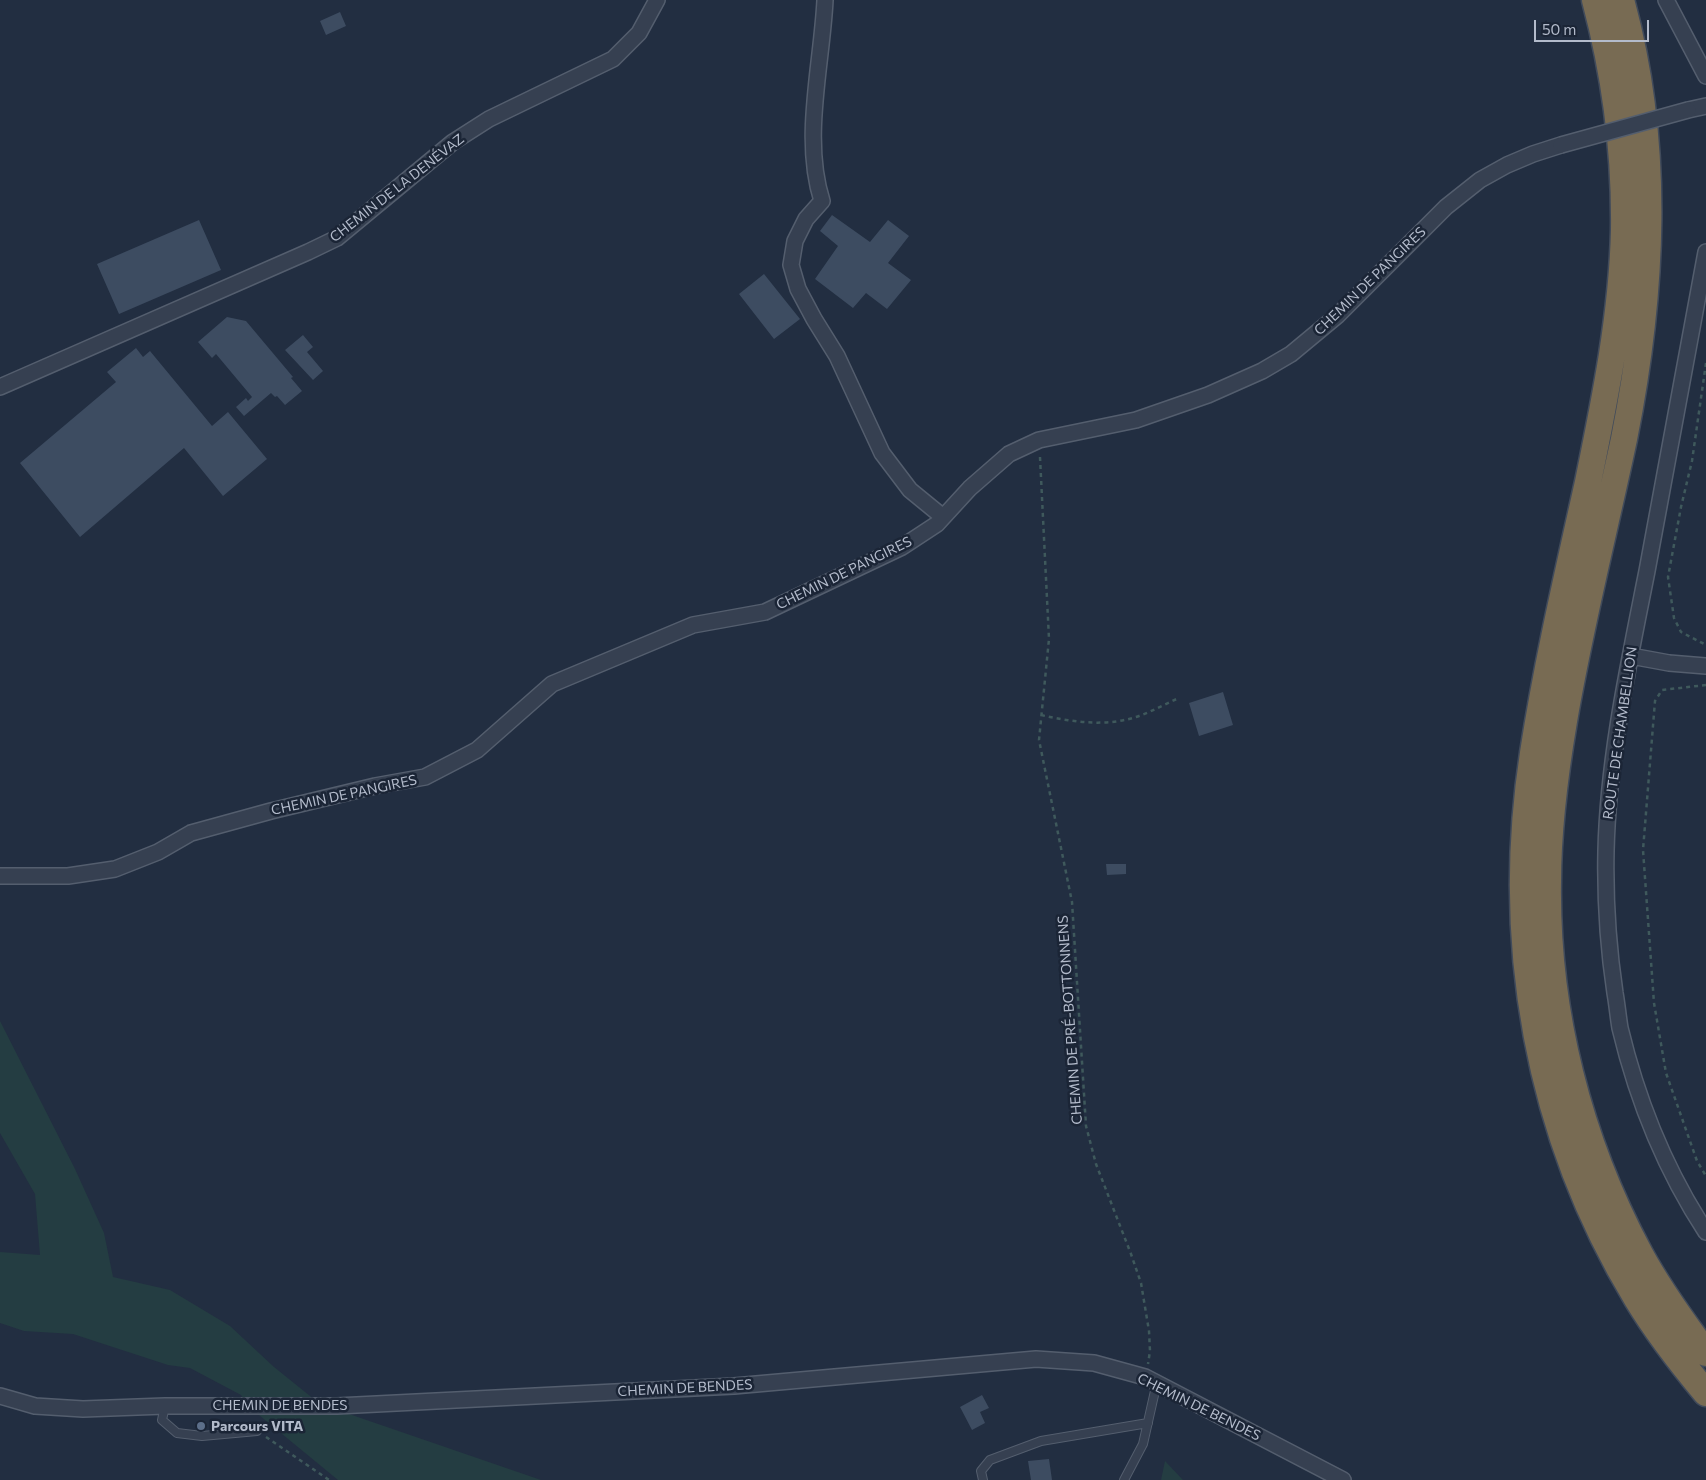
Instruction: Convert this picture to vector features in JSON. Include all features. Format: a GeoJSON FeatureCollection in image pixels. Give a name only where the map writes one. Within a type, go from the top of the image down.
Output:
{"type":"FeatureCollection","features":[{"type":"Feature","properties":{"kind":"highway"},"geometry":{"type":"LineString","coordinates":[[1595,0],[1611,68],[1622,150],[1624,223],[1622,273],[1606,394],[1546,676],[1532,757],[1522,881],[1528,989],[1543,1070],[1554,1110],[1582,1188],[1617,1265],[1639,1302],[1662,1337],[1706,1393]]}},
{"type":"Feature","properties":{"kind":"highway"},"geometry":{"type":"LineString","coordinates":[[1621,0],[1636,65],[1647,147],[1649,189],[1647,274],[1638,356],[1625,429],[1578,647],[1558,760],[1548,882],[1550,943],[1554,984],[1564,1044],[1578,1102],[1593,1148],[1640,1253],[1682,1322],[1706,1353]]}},
{"type":"Feature","properties":{"kind":"street","name":"CHEMIN DE LA DENÉVAZ"},"geometry":{"type":"LineString","coordinates":[[0,387],[336,238],[453,142],[489,119],[613,59],[640,33],[658,0]]}},
{"type":"Feature","properties":{"kind":"street"},"geometry":{"type":"LineString","coordinates":[[825,0],[815,104],[814,144],[816,182],[822,201],[806,219],[798,234],[791,265],[798,289],[837,356],[882,453],[910,490],[943,517]]}},
{"type":"Feature","properties":{"kind":"street"},"geometry":{"type":"LineString","coordinates":[[1666,0],[1706,76]]}},
{"type":"Feature","properties":{"kind":"street","name":"CHEMIN DE PANGIRES"},"geometry":{"type":"LineString","coordinates":[[0,876],[68,876],[115,869],[158,852],[191,832],[280,808],[375,786],[425,777],[477,750],[552,684],[693,625],[765,612],[902,547],[937,524],[970,488],[1009,454],[1039,440],[1136,420],[1208,395],[1262,371],[1290,354],[1338,315],[1446,207],[1480,180],[1507,165],[1533,154],[1706,106]]}},
{"type":"Feature","properties":{"kind":"street","name":"ROUTE DE CHAMBELLION"},"geometry":{"type":"LineString","coordinates":[[1706,252],[1615,751],[1606,850],[1606,905],[1611,969],[1620,1026],[1639,1096],[1665,1156],[1706,1232]]}},
{"type":"Feature","properties":{"kind":"street"},"geometry":{"type":"LineString","coordinates":[[1631,656],[1669,663],[1706,666]]}},
{"type":"Feature","properties":{"kind":"street","name":"CHEMIN DE BENDES"},"geometry":{"type":"LineString","coordinates":[[0,1396],[34,1406],[73,1408],[337,1406],[734,1386],[1036,1359],[1094,1363],[1151,1380],[1343,1480]]}},
{"type":"Feature","properties":{"kind":"lane"},"geometry":{"type":"LineString","coordinates":[[1124,1480],[1142,1444],[1148,1423],[1151,1380]]}},
{"type":"Feature","properties":{"kind":"lane"},"geometry":{"type":"LineString","coordinates":[[165,1406],[162,1420],[177,1433],[202,1436],[257,1431]]}},
{"type":"Feature","properties":{"kind":"lane"},"geometry":{"type":"LineString","coordinates":[[983,1480],[982,1471],[990,1460],[1041,1441],[1148,1423]]}},
{"type":"Feature","properties":{"kind":"path"},"geometry":{"type":"LineString","coordinates":[[1706,363],[1692,461],[1668,577],[1674,618],[1681,632],[1706,645]]}},
{"type":"Feature","properties":{"kind":"path","name":"CHEMIN DE PRÉ-BOTTONNENS"},"geometry":{"type":"LineString","coordinates":[[1039,440],[1049,640],[1039,740],[1072,902],[1086,1126],[1096,1164],[1132,1254],[1141,1283],[1149,1331],[1151,1380]]}},
{"type":"Feature","properties":{"kind":"path"},"geometry":{"type":"LineString","coordinates":[[1706,686],[1662,690],[1655,702],[1643,850],[1654,1003],[1666,1073],[1698,1162],[1706,1176]]}},
{"type":"Feature","properties":{"kind":"path"},"geometry":{"type":"LineString","coordinates":[[1040,715],[1074,722],[1112,722],[1137,717],[1180,698]]}},
{"type":"Feature","properties":{"kind":"path"},"geometry":{"type":"LineString","coordinates":[[257,1431],[330,1480]]}},
{"type":"Feature","properties":{"kind":"green space"},"geometry":{"type":"Polygon","coordinates":[[[0,1021],[75,1169],[104,1233],[113,1277],[170,1290],[230,1326],[274,1367],[320,1404],[541,1480],[338,1480],[248,1406],[241,1395],[190,1368],[168,1365],[73,1334],[24,1331],[0,1323],[0,1252],[40,1255],[35,1194],[0,1133],[0,1021]]]}},
{"type":"Feature","properties":{"kind":"green space"},"geometry":{"type":"Polygon","coordinates":[[[1165,1461],[1183,1480],[1161,1480],[1165,1461]]]}},
{"type":"Feature","properties":{"kind":"building"},"geometry":{"type":"Polygon","coordinates":[[[340,12],[346,26],[326,35],[320,21],[340,12]]]}},
{"type":"Feature","properties":{"kind":"building"},"geometry":{"type":"Polygon","coordinates":[[[832,215],[870,242],[888,220],[909,236],[888,263],[911,280],[887,309],[866,293],[853,308],[815,279],[838,246],[820,231],[832,215]]]}},
{"type":"Feature","properties":{"kind":"building"},"geometry":{"type":"Polygon","coordinates":[[[199,220],[221,270],[119,314],[97,264],[199,220]]]}},
{"type":"Feature","properties":{"kind":"building"},"geometry":{"type":"Polygon","coordinates":[[[764,274],[800,319],[774,339],[739,294],[764,274]]]}},
{"type":"Feature","properties":{"kind":"building"},"geometry":{"type":"Polygon","coordinates":[[[227,317],[246,321],[293,377],[291,378],[302,391],[285,405],[277,396],[275,397],[271,393],[244,416],[236,407],[246,398],[248,401],[252,397],[216,354],[212,358],[198,342],[227,317]]]}},
{"type":"Feature","properties":{"kind":"building"},"geometry":{"type":"Polygon","coordinates":[[[303,335],[313,347],[307,352],[323,371],[313,380],[285,350],[303,335]]]}},
{"type":"Feature","properties":{"kind":"building"},"geometry":{"type":"Polygon","coordinates":[[[136,348],[143,357],[150,351],[212,426],[228,412],[267,459],[223,496],[184,448],[80,537],[20,463],[116,382],[107,372],[136,348]]]}},
{"type":"Feature","properties":{"kind":"building"},"geometry":{"type":"Polygon","coordinates":[[[1223,692],[1233,725],[1199,736],[1189,703],[1223,692]]]}},
{"type":"Feature","properties":{"kind":"building"},"geometry":{"type":"Polygon","coordinates":[[[1106,864],[1126,864],[1126,874],[1107,875],[1106,864]]]}},
{"type":"Feature","properties":{"kind":"building"},"geometry":{"type":"Polygon","coordinates":[[[982,1395],[989,1408],[980,1412],[985,1423],[972,1430],[960,1407],[982,1395]]]}},
{"type":"Feature","properties":{"kind":"building"},"geometry":{"type":"Polygon","coordinates":[[[1049,1459],[1052,1480],[1031,1480],[1028,1461],[1049,1459]]]}},
{"type":"Feature","properties":{"kind":"place","name":"Parcours VITA"},"geometry":{"type":"Point","coordinates":[201,1426]}}]}
